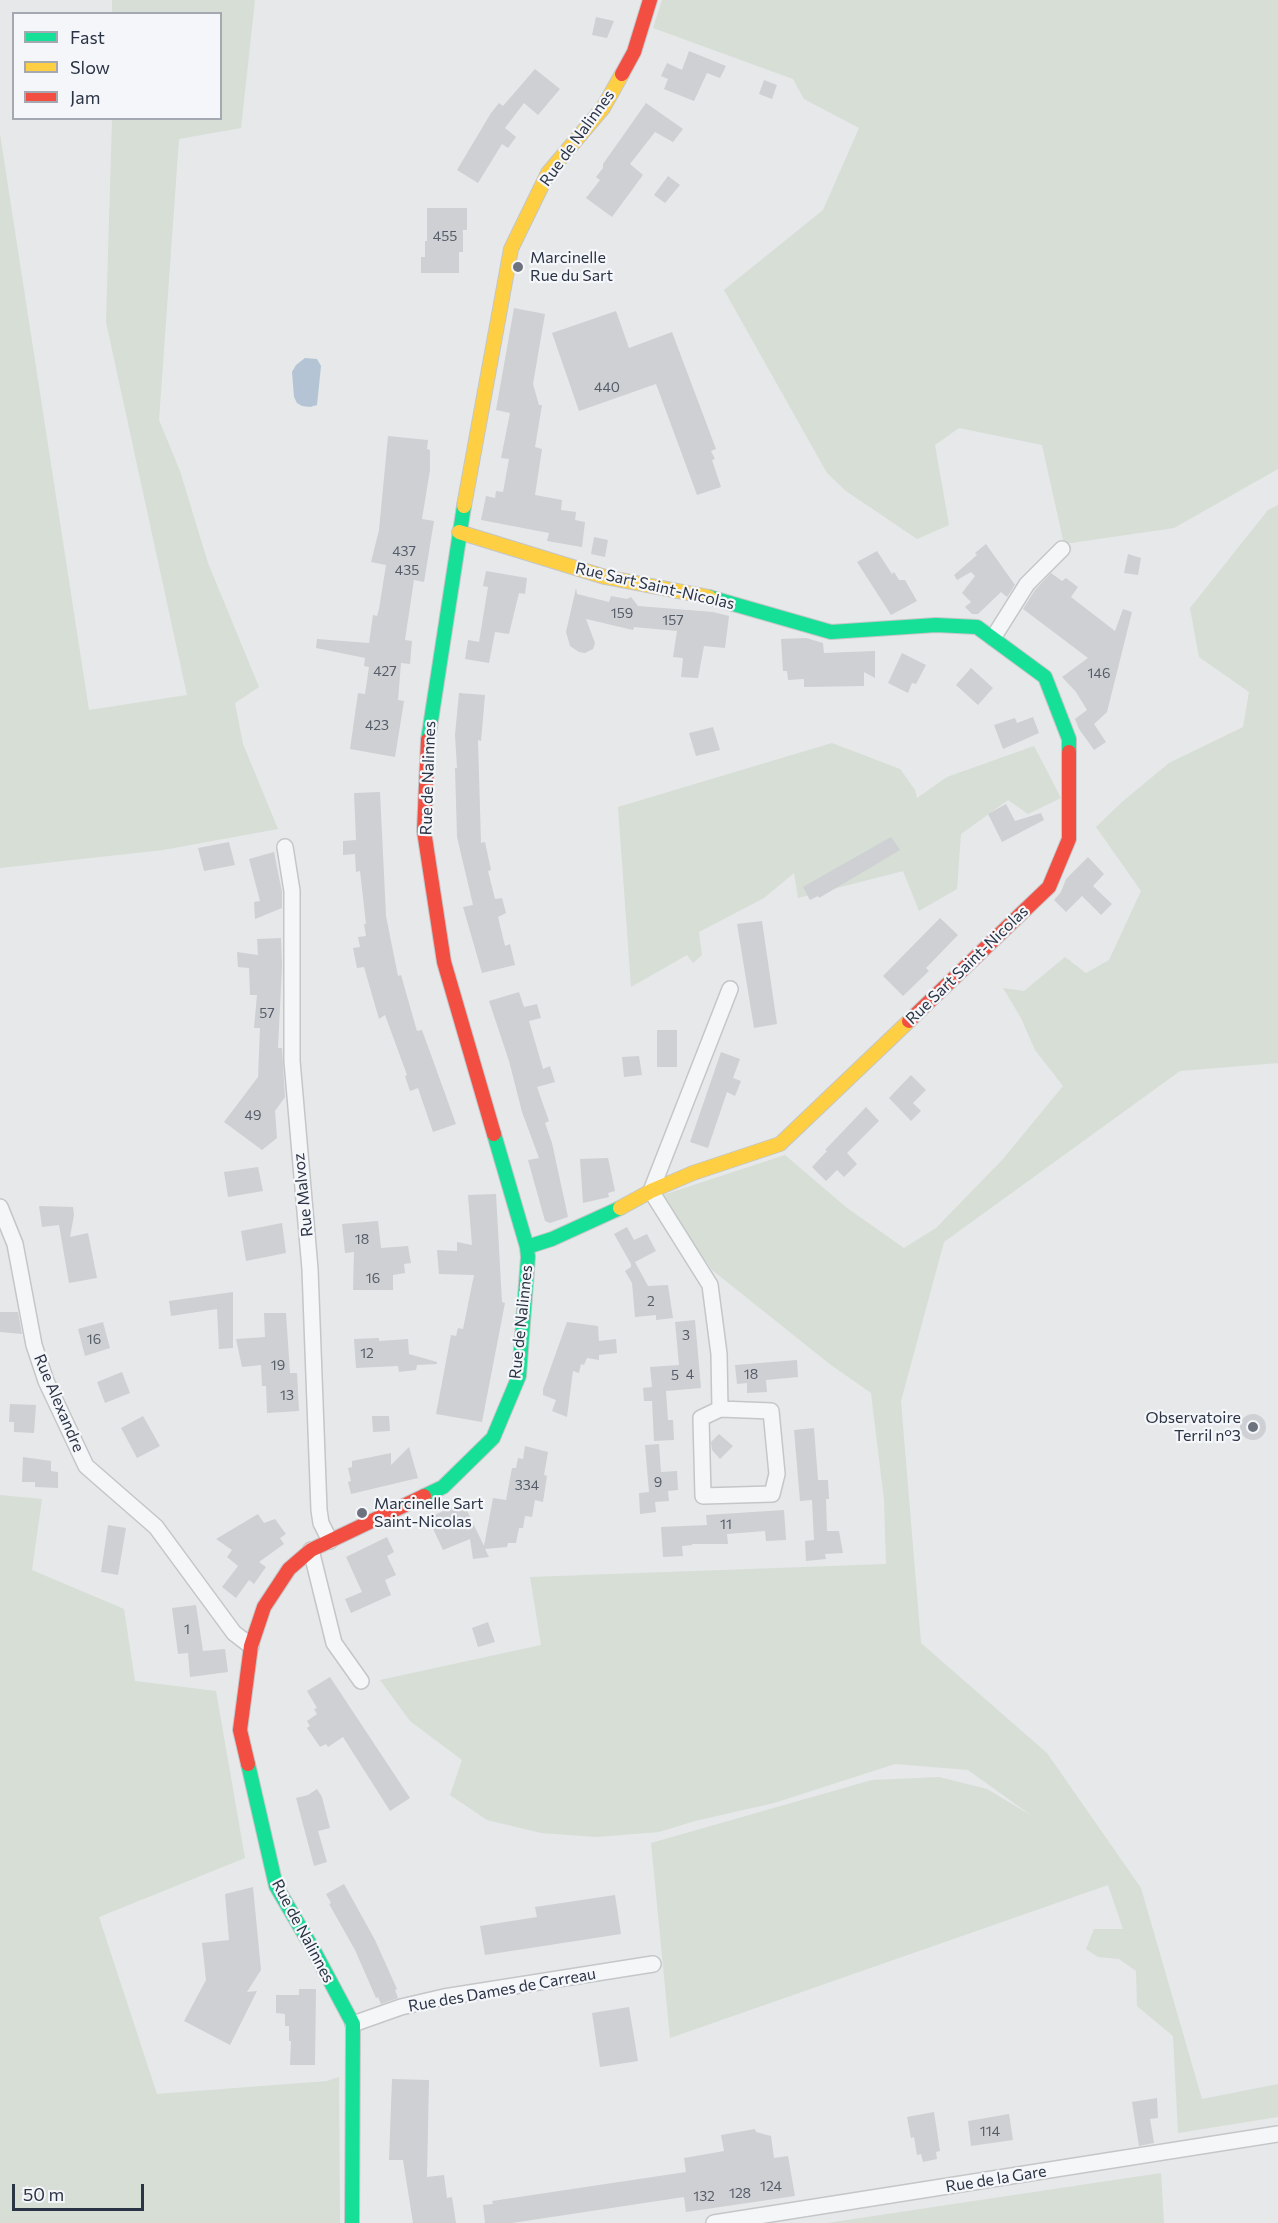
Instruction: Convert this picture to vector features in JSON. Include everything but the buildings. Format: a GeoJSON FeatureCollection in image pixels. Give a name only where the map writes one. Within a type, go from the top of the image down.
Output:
{"type":"FeatureCollection","features":[{"type":"Feature","properties":{"kind":"street","name":"Rue de Nalinnes"},"geometry":{"type":"LineString","coordinates":[[352,2223],[353,2024],[276,1886],[240,1730],[251,1646],[264,1607],[289,1569],[311,1550],[443,1488],[493,1438],[519,1377],[527,1247],[444,962],[424,831],[428,729],[473,447],[511,249],[548,173],[603,108],[634,52],[650,0]]}},
{"type":"Feature","properties":{"kind":"street","name":"Rue Sart Saint-Nicolas"},"geometry":{"type":"LineString","coordinates":[[459,532],[605,577],[701,595],[831,632],[936,625],[977,627],[1045,677],[1069,739],[1069,839],[1049,886],[780,1144],[693,1173],[651,1191],[609,1214],[552,1239],[527,1247]]}},
{"type":"Feature","properties":{"kind":"street"},"geometry":{"type":"LineString","coordinates":[[993,638],[1027,584],[1062,549]]}},
{"type":"Feature","properties":{"kind":"street","name":"Rue Malvoz"},"geometry":{"type":"LineString","coordinates":[[285,847],[292,891],[292,1061],[310,1269],[319,1510],[321,1523],[330,1541]]}},
{"type":"Feature","properties":{"kind":"street"},"geometry":{"type":"LineString","coordinates":[[720,1409],[719,1354],[710,1285],[651,1191],[730,989]]}},
{"type":"Feature","properties":{"kind":"street","name":"Rue Alexandre"},"geometry":{"type":"LineString","coordinates":[[0,1207],[15,1244],[34,1345],[46,1381],[86,1466],[156,1527],[234,1634],[251,1646]]}},
{"type":"Feature","properties":{"kind":"street"},"geometry":{"type":"LineString","coordinates":[[720,1409],[771,1411],[777,1474],[772,1494],[702,1496],[701,1418],[720,1409]]}},
{"type":"Feature","properties":{"kind":"street"},"geometry":{"type":"LineString","coordinates":[[311,1550],[334,1643],[361,1681]]}},
{"type":"Feature","properties":{"kind":"street","name":"Rue des Dames de Carreau"},"geometry":{"type":"LineString","coordinates":[[353,2024],[401,2007],[444,1998],[653,1964]]}},
{"type":"Feature","properties":{"kind":"street","name":"Rue de la Gare"},"geometry":{"type":"LineString","coordinates":[[714,2223],[1278,2134]]}},
{"type":"Feature","properties":{"kind":"shaded area"},"geometry":{"type":"Polygon","coordinates":[[[112,0],[255,0],[241,128],[179,139],[159,420],[180,471],[208,563],[259,687],[235,703],[243,744],[278,829],[163,850],[0,868],[0,134],[89,710],[187,695],[106,322],[112,120],[222,120],[222,12],[112,12],[112,0]]]}},
{"type":"Feature","properties":{"kind":"shaded area"},"geometry":{"type":"Polygon","coordinates":[[[662,0],[1278,0],[1278,469],[1174,528],[1064,544],[1042,445],[959,428],[935,445],[949,525],[917,539],[846,491],[827,473],[724,290],[823,210],[859,128],[804,99],[793,79],[653,28],[662,0]]]}},
{"type":"Feature","properties":{"kind":"shaded area"},"geometry":{"type":"Polygon","coordinates":[[[1278,505],[1278,1063],[1180,1071],[944,1242],[901,1401],[921,1643],[1047,1753],[1141,1888],[1202,2099],[1278,2084],[1278,2117],[1178,2133],[1173,2036],[1137,2006],[1136,1971],[1119,1959],[1098,1957],[1086,1949],[1094,1929],[1123,1929],[1108,1885],[670,2038],[651,1843],[872,1780],[939,1777],[987,1789],[1032,1816],[968,1770],[895,1764],[774,1803],[695,1821],[659,1832],[597,1837],[541,1833],[487,1820],[450,1795],[462,1760],[410,1721],[380,1680],[541,1645],[530,1577],[886,1564],[884,1500],[871,1393],[831,1365],[712,1270],[660,1196],[785,1155],[847,1208],[904,1248],[936,1228],[1003,1159],[1063,1086],[1035,1050],[1021,1018],[1003,988],[1024,991],[1065,957],[1086,973],[1109,960],[1141,891],[1096,827],[1169,763],[1243,727],[1249,692],[1199,657],[1190,608],[1268,510],[1278,505]]]}},
{"type":"Feature","properties":{"kind":"shaded area"},"geometry":{"type":"Polygon","coordinates":[[[832,743],[900,769],[915,790],[917,798],[947,777],[1034,746],[1061,798],[1028,814],[1008,800],[961,834],[957,889],[919,911],[903,871],[798,898],[794,873],[764,898],[699,932],[702,955],[693,963],[687,955],[631,987],[618,807],[832,743]]]}},
{"type":"Feature","properties":{"kind":"shaded area"},"geometry":{"type":"Polygon","coordinates":[[[0,1495],[42,1499],[32,1570],[124,1609],[135,1681],[216,1691],[245,1858],[99,1917],[157,2094],[327,2081],[339,2077],[340,2223],[0,2223],[0,1495]]]}},
{"type":"Feature","properties":{"kind":"shaded area"},"geometry":{"type":"Polygon","coordinates":[[[1161,2173],[1164,2223],[827,2223],[1161,2173]]]}},
{"type":"Feature","properties":{"kind":"water"},"geometry":{"type":"Polygon","coordinates":[[[305,358],[317,359],[321,366],[317,405],[310,407],[297,403],[294,397],[292,372],[296,365],[305,358]]]}},
{"type":"Feature","properties":{"kind":"traffic: fast"},"geometry":{"type":"LineString","coordinates":[[428,740],[464,506]]}},
{"type":"Feature","properties":{"kind":"traffic: fast"},"geometry":{"type":"LineString","coordinates":[[709,597],[831,632],[936,625],[977,627],[1045,677],[1069,739],[1069,752]]}},
{"type":"Feature","properties":{"kind":"traffic: fast"},"geometry":{"type":"LineString","coordinates":[[424,1496],[443,1487],[493,1438],[519,1376],[527,1247],[494,1134]]}},
{"type":"Feature","properties":{"kind":"traffic: fast"},"geometry":{"type":"LineString","coordinates":[[527,1247],[552,1239],[620,1208]]}},
{"type":"Feature","properties":{"kind":"traffic: fast"},"geometry":{"type":"LineString","coordinates":[[248,1764],[276,1886],[353,2024],[352,2223]]}},
{"type":"Feature","properties":{"kind":"traffic: slow"},"geometry":{"type":"LineString","coordinates":[[464,506],[511,249],[548,173],[603,108],[622,74]]}},
{"type":"Feature","properties":{"kind":"traffic: slow"},"geometry":{"type":"LineString","coordinates":[[459,532],[605,577],[709,597]]}},
{"type":"Feature","properties":{"kind":"traffic: slow"},"geometry":{"type":"LineString","coordinates":[[620,1208],[651,1191],[693,1173],[780,1144],[909,1021]]}},
{"type":"Feature","properties":{"kind":"traffic: jam"},"geometry":{"type":"LineString","coordinates":[[622,74],[634,52],[650,0]]}},
{"type":"Feature","properties":{"kind":"traffic: jam"},"geometry":{"type":"LineString","coordinates":[[428,740],[424,831],[444,962],[494,1134]]}},
{"type":"Feature","properties":{"kind":"traffic: jam"},"geometry":{"type":"LineString","coordinates":[[909,1021],[1049,887],[1069,839],[1069,752]]}},
{"type":"Feature","properties":{"kind":"traffic: jam"},"geometry":{"type":"LineString","coordinates":[[248,1764],[240,1730],[251,1646],[264,1607],[289,1569],[311,1550],[424,1496]]}},
{"type":"Feature","properties":{"kind":"place","name":"Marcinelle Rue du Sart"},"geometry":{"type":"Point","coordinates":[518,267]}},
{"type":"Feature","properties":{"kind":"place","name":"Observatoire Terril n°3"},"geometry":{"type":"Point","coordinates":[1253,1427]}},
{"type":"Feature","properties":{"kind":"place","name":"Marcinelle Sart Saint-Nicolas"},"geometry":{"type":"Point","coordinates":[362,1513]}}]}
